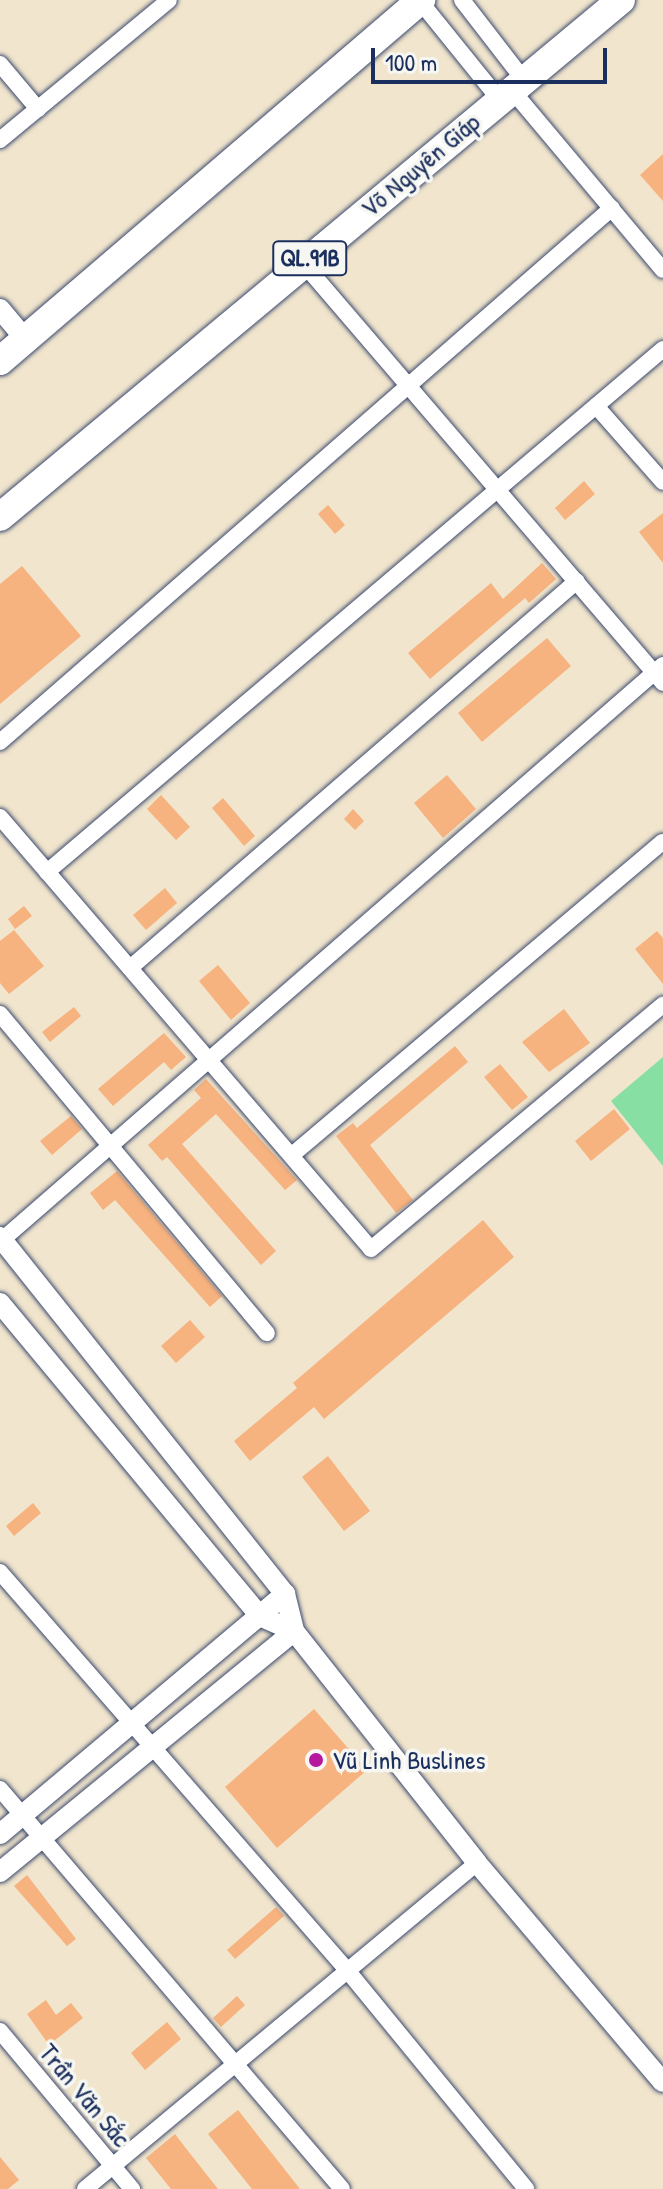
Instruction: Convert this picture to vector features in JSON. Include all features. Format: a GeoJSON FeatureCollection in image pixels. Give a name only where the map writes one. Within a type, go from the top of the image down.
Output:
{"type":"FeatureCollection","features":[{"type":"Feature","properties":{"kind":"highway"},"geometry":{"type":"LineString","coordinates":[[0,361],[420,0]]}},
{"type":"Feature","properties":{"kind":"highway","name":"Võ Nguyên Giáp"},"geometry":{"type":"LineString","coordinates":[[0,517],[621,0]]}},
{"type":"Feature","properties":{"kind":"street"},"geometry":{"type":"LineString","coordinates":[[0,140],[169,0]]}},
{"type":"Feature","properties":{"kind":"street"},"geometry":{"type":"LineString","coordinates":[[420,0],[511,89],[663,270]]}},
{"type":"Feature","properties":{"kind":"street"},"geometry":{"type":"LineString","coordinates":[[462,0],[511,89]]}},
{"type":"Feature","properties":{"kind":"street"},"geometry":{"type":"LineString","coordinates":[[0,64],[38,109]]}},
{"type":"Feature","properties":{"kind":"street"},"geometry":{"type":"LineString","coordinates":[[0,742],[612,208]]}},
{"type":"Feature","properties":{"kind":"street"},"geometry":{"type":"LineString","coordinates":[[303,263],[660,673],[207,1057],[1,1239],[285,1594],[294,1631],[477,1863],[663,2082]]}},
{"type":"Feature","properties":{"kind":"street"},"geometry":{"type":"LineString","coordinates":[[0,309],[25,339]]}},
{"type":"Feature","properties":{"kind":"street"},"geometry":{"type":"LineString","coordinates":[[47,872],[663,349]]}},
{"type":"Feature","properties":{"kind":"street"},"geometry":{"type":"LineString","coordinates":[[596,406],[663,482]]}},
{"type":"Feature","properties":{"kind":"street"},"geometry":{"type":"LineString","coordinates":[[130,968],[577,581]]}},
{"type":"Feature","properties":{"kind":"street"},"geometry":{"type":"LineString","coordinates":[[0,817],[371,1249],[663,1005]]}},
{"type":"Feature","properties":{"kind":"street"},"geometry":{"type":"LineString","coordinates":[[292,1155],[663,842]]}},
{"type":"Feature","properties":{"kind":"street"},"geometry":{"type":"LineString","coordinates":[[0,1014],[267,1333]]}},
{"type":"Feature","properties":{"kind":"street"},"geometry":{"type":"LineString","coordinates":[[0,1303],[260,1616],[294,1631]]}},
{"type":"Feature","properties":{"kind":"street"},"geometry":{"type":"LineString","coordinates":[[0,1572],[347,1970],[526,2189]]}},
{"type":"Feature","properties":{"kind":"street"},"geometry":{"type":"LineString","coordinates":[[0,1834],[285,1594]]}},
{"type":"Feature","properties":{"kind":"street"},"geometry":{"type":"LineString","coordinates":[[0,1872],[294,1631]]}},
{"type":"Feature","properties":{"kind":"street"},"geometry":{"type":"LineString","coordinates":[[0,1789],[39,1839],[342,2189]]}},
{"type":"Feature","properties":{"kind":"street"},"geometry":{"type":"LineString","coordinates":[[85,2189],[477,1863]]}},
{"type":"Feature","properties":{"kind":"street","name":"Trần Văn Sắc"},"geometry":{"type":"LineString","coordinates":[[0,2031],[132,2189]]}},
{"type":"Feature","properties":{"kind":"green space"},"geometry":{"type":"Polygon","coordinates":[[[663,1057],[663,1166],[611,1101],[663,1057]]]}},
{"type":"Feature","properties":{"kind":"building"},"geometry":{"type":"Polygon","coordinates":[[[663,154],[663,201],[640,175],[663,154]]]}},
{"type":"Feature","properties":{"kind":"building"},"geometry":{"type":"Polygon","coordinates":[[[584,481],[595,494],[565,520],[555,508],[584,481]]]}},
{"type":"Feature","properties":{"kind":"building"},"geometry":{"type":"Polygon","coordinates":[[[328,505],[345,525],[335,534],[318,514],[328,505]]]}},
{"type":"Feature","properties":{"kind":"building"},"geometry":{"type":"Polygon","coordinates":[[[663,513],[663,563],[639,532],[663,513]]]}},
{"type":"Feature","properties":{"kind":"building"},"geometry":{"type":"Polygon","coordinates":[[[542,563],[556,579],[529,603],[525,598],[430,679],[408,653],[491,583],[503,599],[542,563]]]}},
{"type":"Feature","properties":{"kind":"building"},"geometry":{"type":"Polygon","coordinates":[[[22,566],[81,636],[0,704],[0,584],[22,566]]]}},
{"type":"Feature","properties":{"kind":"building"},"geometry":{"type":"Polygon","coordinates":[[[547,638],[571,666],[482,742],[458,713],[547,638]]]}},
{"type":"Feature","properties":{"kind":"building"},"geometry":{"type":"Polygon","coordinates":[[[447,775],[476,809],[443,838],[414,803],[447,775]]]}},
{"type":"Feature","properties":{"kind":"building"},"geometry":{"type":"Polygon","coordinates":[[[161,795],[190,827],[176,840],[147,809],[161,795]]]}},
{"type":"Feature","properties":{"kind":"building"},"geometry":{"type":"Polygon","coordinates":[[[223,798],[255,836],[244,846],[212,808],[223,798]]]}},
{"type":"Feature","properties":{"kind":"building"},"geometry":{"type":"Polygon","coordinates":[[[353,809],[364,821],[355,830],[344,819],[353,809]]]}},
{"type":"Feature","properties":{"kind":"building"},"geometry":{"type":"Polygon","coordinates":[[[165,888],[177,903],[146,930],[133,915],[165,888]]]}},
{"type":"Feature","properties":{"kind":"building"},"geometry":{"type":"Polygon","coordinates":[[[24,906],[32,916],[15,929],[8,919],[24,906]]]}},
{"type":"Feature","properties":{"kind":"building"},"geometry":{"type":"Polygon","coordinates":[[[14,930],[44,966],[9,994],[0,983],[0,941],[14,930]]]}},
{"type":"Feature","properties":{"kind":"building"},"geometry":{"type":"Polygon","coordinates":[[[657,931],[663,938],[663,984],[635,949],[657,931]]]}},
{"type":"Feature","properties":{"kind":"building"},"geometry":{"type":"Polygon","coordinates":[[[218,965],[250,1003],[231,1020],[199,981],[218,965]]]}},
{"type":"Feature","properties":{"kind":"building"},"geometry":{"type":"Polygon","coordinates":[[[74,1007],[81,1016],[50,1042],[42,1032],[74,1007]]]}},
{"type":"Feature","properties":{"kind":"building"},"geometry":{"type":"Polygon","coordinates":[[[564,1009],[590,1043],[549,1072],[522,1042],[564,1009]]]}},
{"type":"Feature","properties":{"kind":"building"},"geometry":{"type":"Polygon","coordinates":[[[164,1033],[186,1057],[171,1070],[164,1062],[113,1106],[98,1089],[164,1033]]]}},
{"type":"Feature","properties":{"kind":"building"},"geometry":{"type":"Polygon","coordinates":[[[455,1046],[468,1062],[370,1145],[413,1200],[396,1213],[336,1136],[353,1123],[357,1128],[455,1046]]]}},
{"type":"Feature","properties":{"kind":"building"},"geometry":{"type":"Polygon","coordinates":[[[500,1064],[528,1097],[512,1110],[484,1077],[500,1064]]]}},
{"type":"Feature","properties":{"kind":"building"},"geometry":{"type":"Polygon","coordinates":[[[206,1079],[297,1180],[285,1190],[216,1114],[182,1144],[276,1251],[261,1265],[167,1157],[162,1161],[148,1145],[201,1098],[194,1090],[206,1079]]]}},
{"type":"Feature","properties":{"kind":"building"},"geometry":{"type":"Polygon","coordinates":[[[614,1109],[630,1129],[591,1161],[575,1141],[614,1109]]]}},
{"type":"Feature","properties":{"kind":"building"},"geometry":{"type":"Polygon","coordinates":[[[71,1116],[82,1129],[52,1155],[40,1141],[71,1116]]]}},
{"type":"Feature","properties":{"kind":"building"},"geometry":{"type":"Polygon","coordinates":[[[117,1171],[222,1296],[210,1307],[115,1200],[103,1210],[90,1193],[117,1171]]]}},
{"type":"Feature","properties":{"kind":"building"},"geometry":{"type":"Polygon","coordinates":[[[483,1220],[514,1257],[324,1419],[314,1407],[250,1461],[234,1441],[297,1388],[293,1383],[483,1220]]]}},
{"type":"Feature","properties":{"kind":"building"},"geometry":{"type":"Polygon","coordinates":[[[190,1320],[205,1337],[176,1363],[161,1346],[190,1320]]]}},
{"type":"Feature","properties":{"kind":"building"},"geometry":{"type":"Polygon","coordinates":[[[328,1456],[370,1511],[344,1531],[302,1477],[328,1456]]]}},
{"type":"Feature","properties":{"kind":"building"},"geometry":{"type":"Polygon","coordinates":[[[33,1503],[41,1513],[14,1536],[6,1526],[33,1503]]]}},
{"type":"Feature","properties":{"kind":"building"},"geometry":{"type":"Polygon","coordinates":[[[314,1709],[367,1770],[277,1848],[225,1787],[314,1709]]]}},
{"type":"Feature","properties":{"kind":"building"},"geometry":{"type":"Polygon","coordinates":[[[27,1875],[76,1939],[67,1946],[14,1886],[27,1875]]]}},
{"type":"Feature","properties":{"kind":"building"},"geometry":{"type":"Polygon","coordinates":[[[276,1907],[284,1916],[235,1959],[227,1950],[276,1907]]]}},
{"type":"Feature","properties":{"kind":"building"},"geometry":{"type":"Polygon","coordinates":[[[237,1996],[245,2005],[221,2027],[213,2018],[237,1996]]]}},
{"type":"Feature","properties":{"kind":"building"},"geometry":{"type":"Polygon","coordinates":[[[46,2000],[56,2015],[71,2003],[83,2018],[49,2045],[27,2014],[46,2000]]]}},
{"type":"Feature","properties":{"kind":"building"},"geometry":{"type":"Polygon","coordinates":[[[167,2022],[181,2039],[145,2070],[131,2053],[167,2022]]]}},
{"type":"Feature","properties":{"kind":"building"},"geometry":{"type":"Polygon","coordinates":[[[238,2110],[300,2189],[252,2189],[208,2134],[238,2110]]]}},
{"type":"Feature","properties":{"kind":"building"},"geometry":{"type":"Polygon","coordinates":[[[175,2134],[218,2189],[171,2189],[146,2158],[175,2134]]]}},
{"type":"Feature","properties":{"kind":"building"},"geometry":{"type":"Polygon","coordinates":[[[0,2157],[19,2180],[8,2189],[0,2189],[0,2157]]]}},
{"type":"Feature","properties":{"kind":"place","name":"Vũ Linh Buslines"},"geometry":{"type":"Point","coordinates":[316,1760]}}]}
